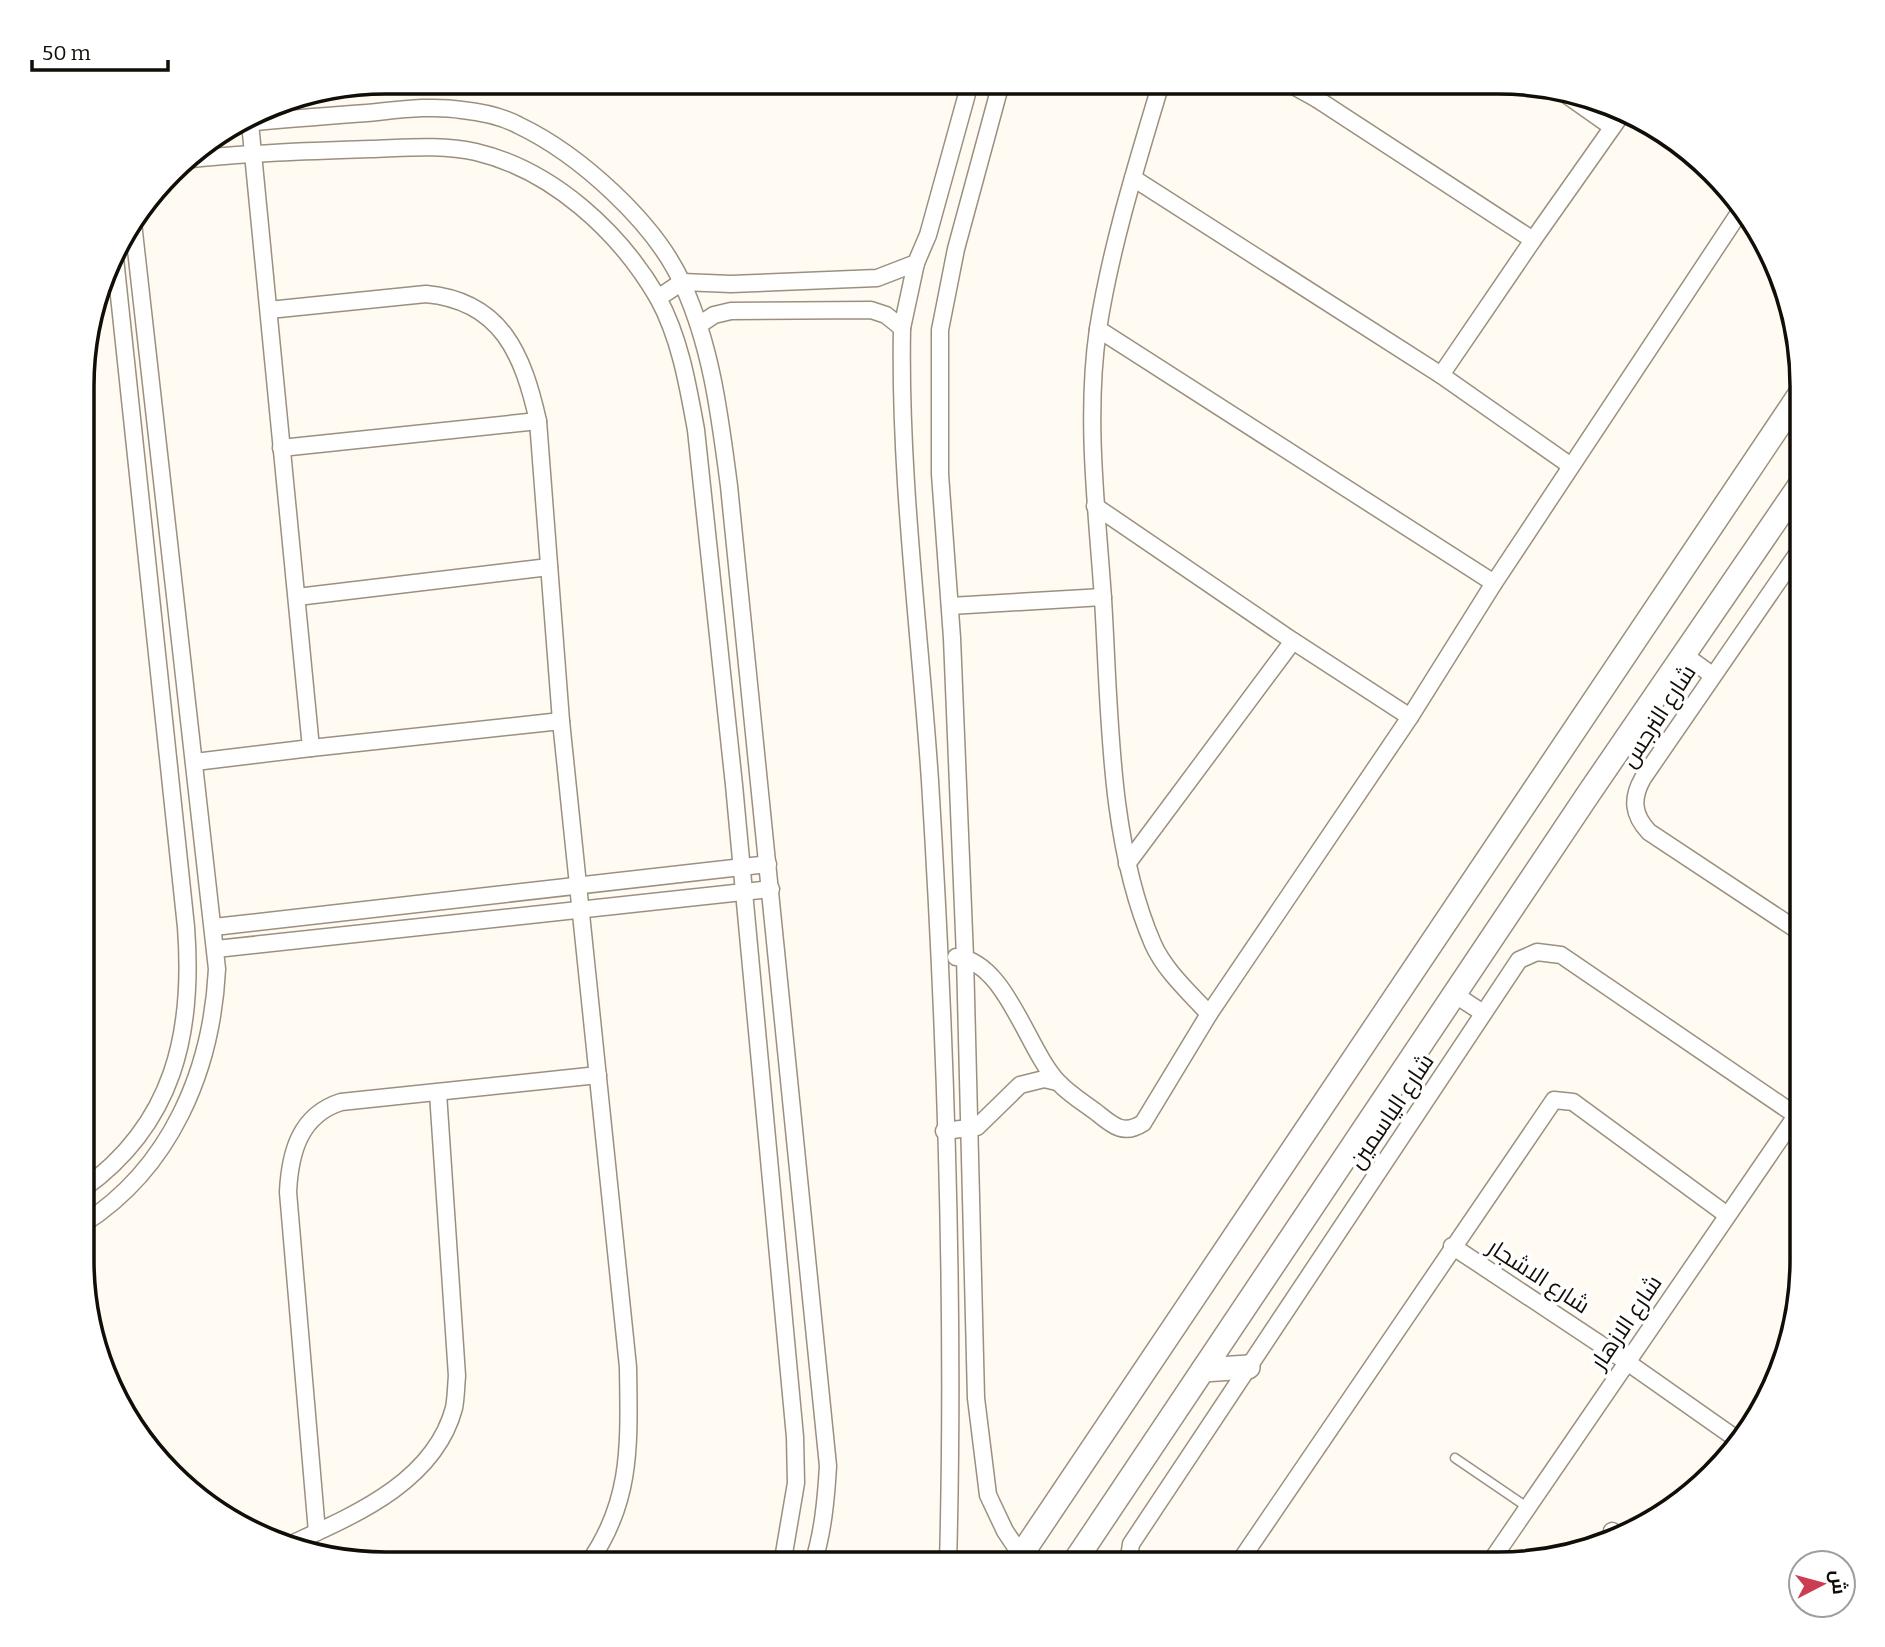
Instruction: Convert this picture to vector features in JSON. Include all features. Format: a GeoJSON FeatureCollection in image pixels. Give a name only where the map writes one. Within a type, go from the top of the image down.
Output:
{"type":"FeatureCollection","features":[{"type":"Feature","properties":{"kind":"street"},"geometry":{"type":"LineString","coordinates":[[948,1552],[952,1408],[940,955],[921,640],[907,482],[902,328],[916,263],[928,235],[967,94]]}},
{"type":"Feature","properties":{"kind":"street"},"geometry":{"type":"LineString","coordinates":[[998,94],[956,249],[940,330],[940,474],[952,638],[965,957],[979,1444],[988,1495],[1014,1552]]}},
{"type":"Feature","properties":{"kind":"street"},"geometry":{"type":"LineString","coordinates":[[1158,94],[1133,178],[1098,329],[1092,409],[1095,506],[1111,738],[1127,864],[1154,946],[1170,971],[1209,1014]]}},
{"type":"Feature","properties":{"kind":"street"},"geometry":{"type":"LineString","coordinates":[[1323,94],[1533,240]]}},
{"type":"Feature","properties":{"kind":"street"},"geometry":{"type":"LineString","coordinates":[[265,121],[427,107],[492,115],[519,125],[581,165],[616,197],[654,239],[682,282],[699,326],[718,403],[728,472],[744,653],[771,889],[828,1466],[827,1501],[817,1552]]}},
{"type":"Feature","properties":{"kind":"street"},"geometry":{"type":"LineString","coordinates":[[1584,107],[1612,127]]}},
{"type":"Feature","properties":{"kind":"street"},"geometry":{"type":"LineString","coordinates":[[1441,374],[1617,120]]}},
{"type":"Feature","properties":{"kind":"street"},"geometry":{"type":"LineString","coordinates":[[249,129],[311,748]]}},
{"type":"Feature","properties":{"kind":"street"},"geometry":{"type":"LineString","coordinates":[[205,158],[253,153],[446,148],[500,159],[527,169],[569,196],[618,246],[658,298],[674,336],[687,382],[696,430],[742,867],[795,1437],[796,1483],[784,1552]]}},
{"type":"Feature","properties":{"kind":"street"},"geometry":{"type":"LineString","coordinates":[[1133,178],[1441,374],[1571,466]]}},
{"type":"Feature","properties":{"kind":"street"},"geometry":{"type":"LineString","coordinates":[[940,955],[975,960],[991,975],[1057,1082],[1117,1129],[1137,1127],[1143,1123],[1209,1014],[1410,717],[1494,583],[1736,217]]}},
{"type":"Feature","properties":{"kind":"street"},"geometry":{"type":"LineString","coordinates":[[94,1215],[129,1187],[148,1166],[188,1102],[212,1025],[216,997],[214,927],[134,240]]}},
{"type":"Feature","properties":{"kind":"street"},"geometry":{"type":"LineString","coordinates":[[658,298],[682,282],[731,284],[877,278],[916,263]]}},
{"type":"Feature","properties":{"kind":"street"},"geometry":{"type":"LineString","coordinates":[[94,1181],[144,1127],[164,1093],[187,1021],[189,964],[117,275]]}},
{"type":"Feature","properties":{"kind":"street"},"geometry":{"type":"LineString","coordinates":[[269,310],[426,294],[461,301],[480,311],[500,328],[518,352],[529,381],[538,421],[562,721],[628,1367],[630,1447],[622,1497],[605,1540],[596,1552]]}},
{"type":"Feature","properties":{"kind":"street"},"geometry":{"type":"LineString","coordinates":[[699,326],[714,315],[731,311],[871,310],[887,314],[902,328]]}},
{"type":"Feature","properties":{"kind":"street"},"geometry":{"type":"LineString","coordinates":[[1098,329],[1494,583]]}},
{"type":"Feature","properties":{"kind":"street"},"geometry":{"type":"LineString","coordinates":[[1023,1552],[1790,409]]}},
{"type":"Feature","properties":{"kind":"street"},"geometry":{"type":"LineString","coordinates":[[281,448],[538,421]]}},
{"type":"Feature","properties":{"kind":"street"},"geometry":{"type":"LineString","coordinates":[[1081,1552],[1454,993],[1790,499]]}},
{"type":"Feature","properties":{"kind":"street"},"geometry":{"type":"LineString","coordinates":[[1095,506],[1410,717]]}},
{"type":"Feature","properties":{"kind":"street","name":"شارع النرجس"},"geometry":{"type":"LineString","coordinates":[[1790,564],[1639,785],[1634,801],[1636,813],[1649,832],[1790,926]]}},
{"type":"Feature","properties":{"kind":"street"},"geometry":{"type":"LineString","coordinates":[[297,597],[549,568]]}},
{"type":"Feature","properties":{"kind":"street"},"geometry":{"type":"LineString","coordinates":[[950,606],[1103,597]]}},
{"type":"Feature","properties":{"kind":"street"},"geometry":{"type":"LineString","coordinates":[[921,640],[952,638]]}},
{"type":"Feature","properties":{"kind":"street"},"geometry":{"type":"LineString","coordinates":[[1127,864],[1293,641]]}},
{"type":"Feature","properties":{"kind":"street"},"geometry":{"type":"LineString","coordinates":[[1684,654],[1712,675]]}},
{"type":"Feature","properties":{"kind":"street"},"geometry":{"type":"LineString","coordinates":[[195,762],[562,721]]}},
{"type":"Feature","properties":{"kind":"street"},"geometry":{"type":"LineString","coordinates":[[173,812],[200,808]]}},
{"type":"Feature","properties":{"kind":"street"},"geometry":{"type":"LineString","coordinates":[[214,927],[768,864]]}},
{"type":"Feature","properties":{"kind":"street"},"geometry":{"type":"LineString","coordinates":[[216,948],[771,889]]}},
{"type":"Feature","properties":{"kind":"street","name":"شارع الياسمين"},"geometry":{"type":"LineString","coordinates":[[1130,1552],[1131,1544],[1519,960],[1537,952],[1561,955],[1790,1104]]}},
{"type":"Feature","properties":{"kind":"street"},"geometry":{"type":"LineString","coordinates":[[1454,993],[1483,1013]]}},
{"type":"Feature","properties":{"kind":"street"},"geometry":{"type":"LineString","coordinates":[[317,1532],[288,1192],[289,1168],[302,1131],[323,1108],[341,1102],[598,1075]]}},
{"type":"Feature","properties":{"kind":"street"},"geometry":{"type":"LineString","coordinates":[[944,1131],[982,1124],[1020,1085],[1032,1080],[1057,1082]]}},
{"type":"Feature","properties":{"kind":"street"},"geometry":{"type":"LineString","coordinates":[[300,1540],[393,1491],[422,1463],[441,1438],[453,1408],[457,1376],[438,1093]]}},
{"type":"Feature","properties":{"kind":"street"},"geometry":{"type":"LineString","coordinates":[[1246,1552],[1554,1100],[1573,1102],[1727,1215]]}},
{"type":"Feature","properties":{"kind":"street","name":"شارع الازهار"},"geometry":{"type":"LineString","coordinates":[[1497,1552],[1790,1125]]}},
{"type":"Feature","properties":{"kind":"street"},"geometry":{"type":"LineString","coordinates":[[773,1203],[802,1202]]}},
{"type":"Feature","properties":{"kind":"street","name":"شارع الاشجار"},"geometry":{"type":"LineString","coordinates":[[1452,1247],[1627,1362],[1732,1436]]}},
{"type":"Feature","properties":{"kind":"street"},"geometry":{"type":"LineString","coordinates":[[1203,1370],[1248,1367]]}},
{"type":"Feature","properties":{"kind":"lane"},"geometry":{"type":"LineString","coordinates":[[1455,1458],[1527,1507]]}}]}
